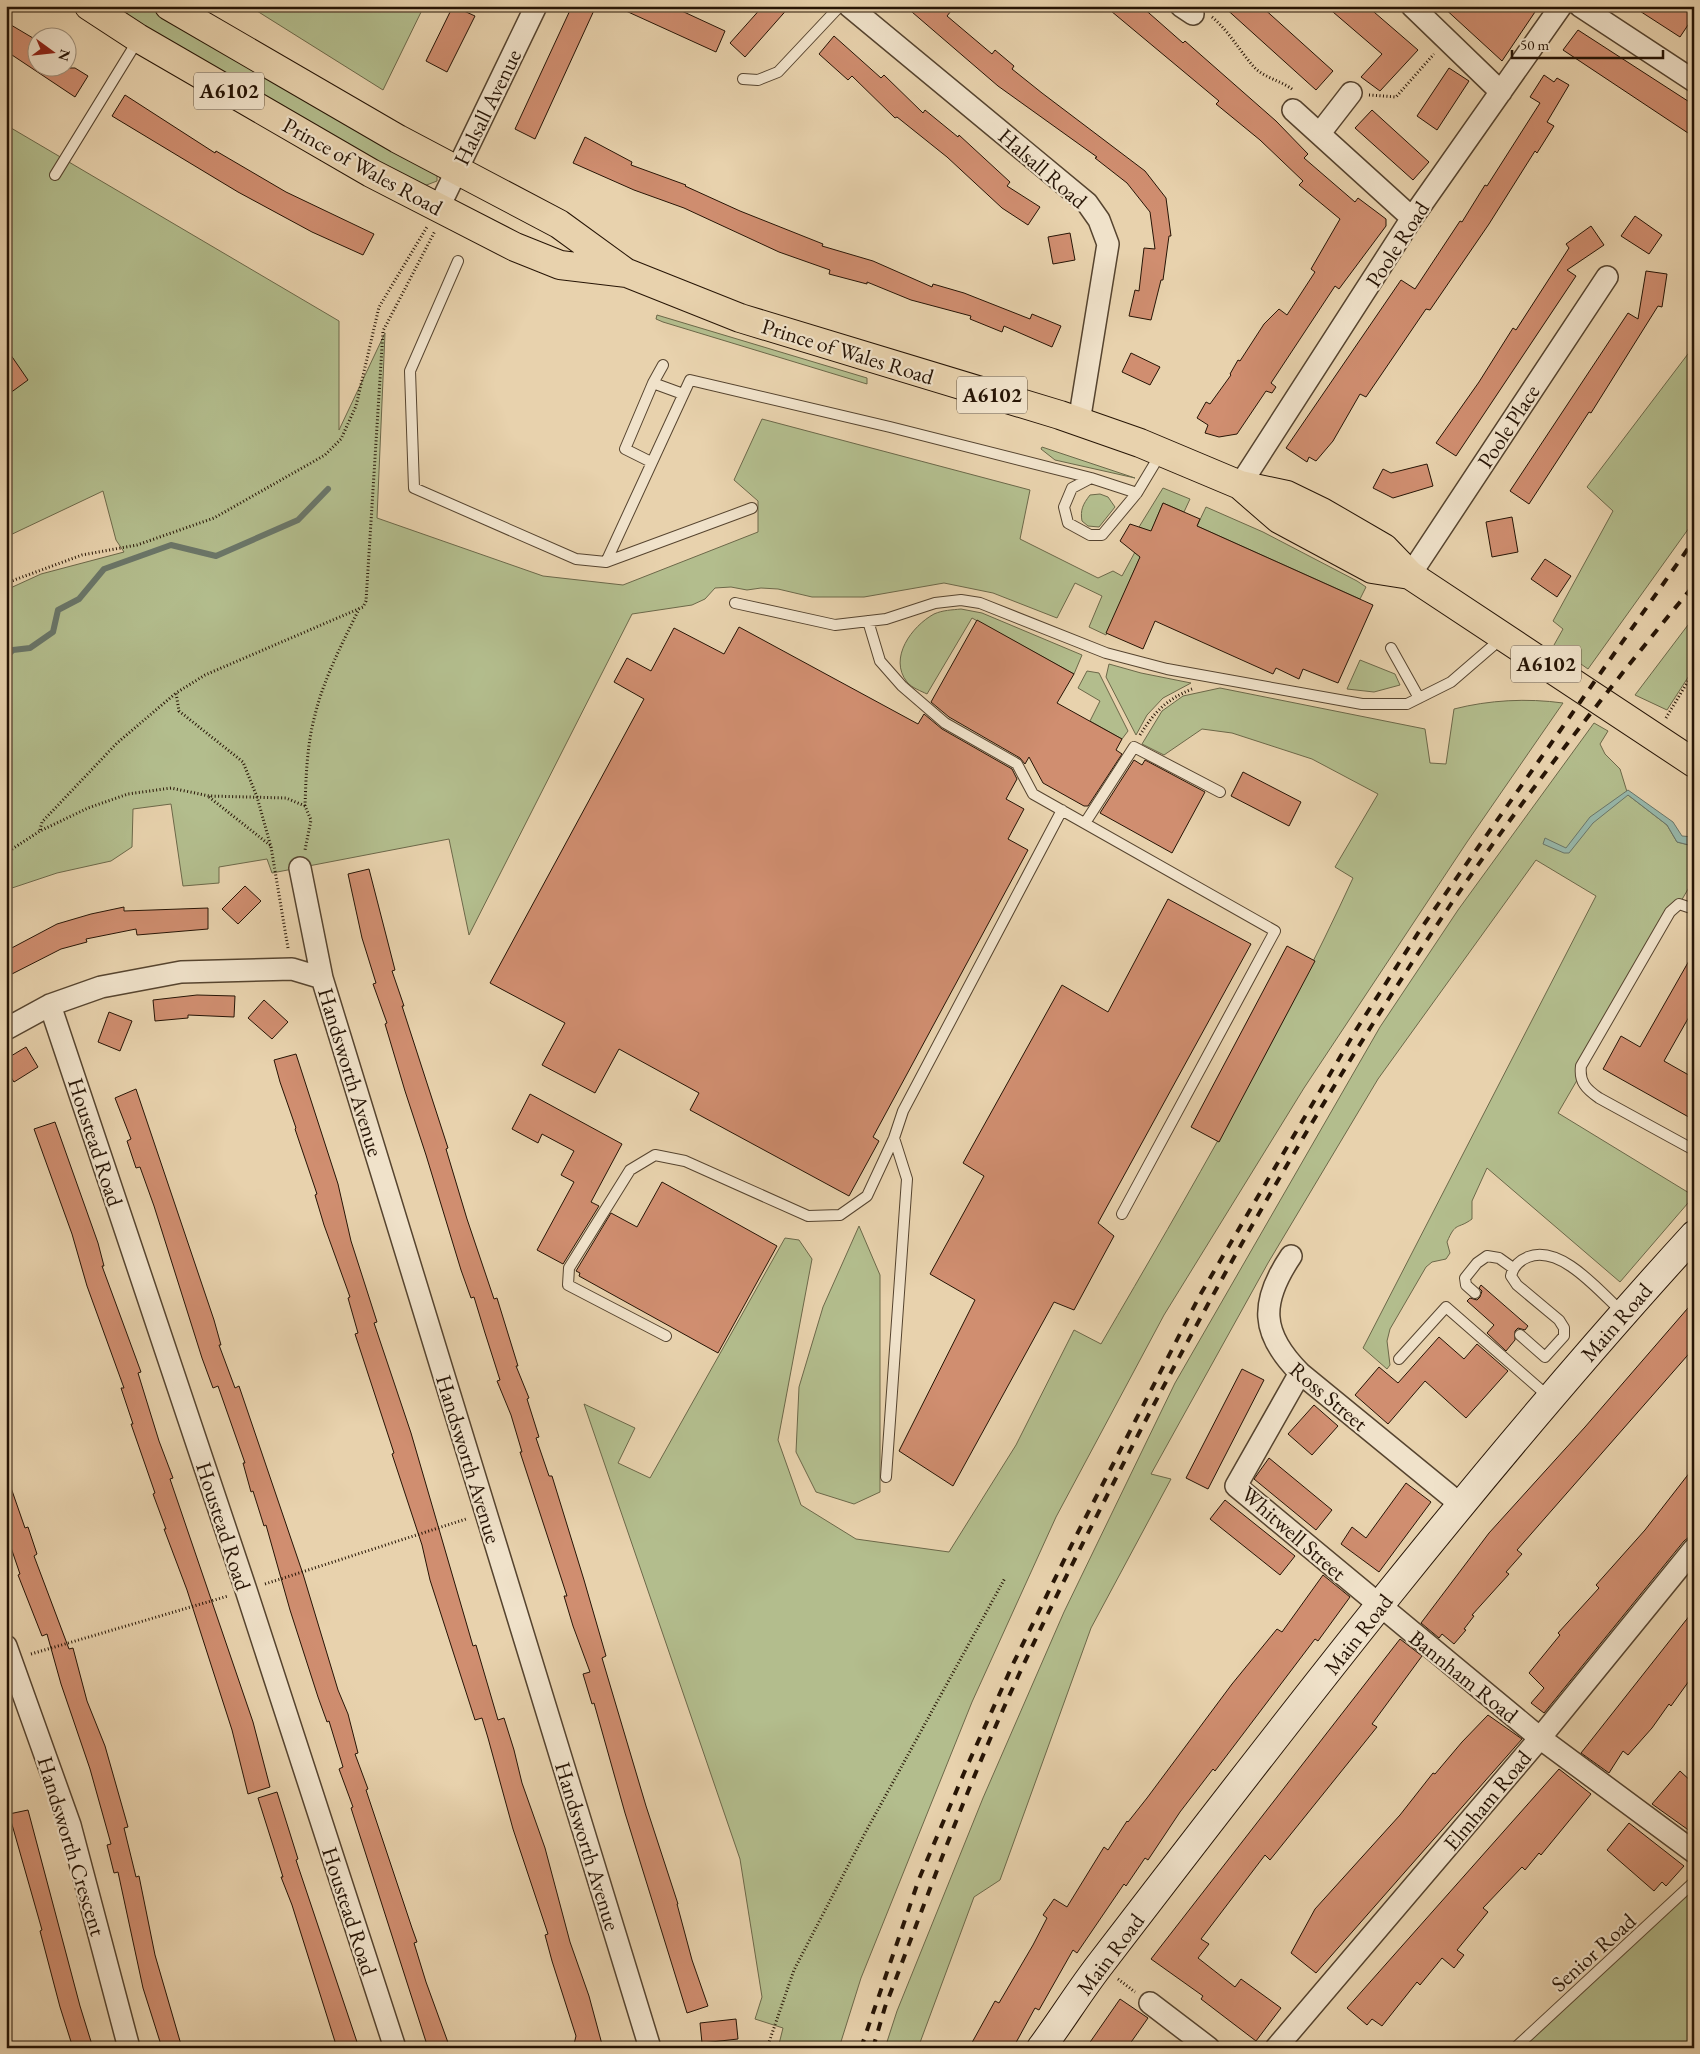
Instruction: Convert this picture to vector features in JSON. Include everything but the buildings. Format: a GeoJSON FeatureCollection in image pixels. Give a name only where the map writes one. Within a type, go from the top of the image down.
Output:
{"type":"FeatureCollection","features":[{"type":"Feature","properties":{"kind":"highway","name":"Prince of Wales Road"},"geometry":{"type":"LineString","coordinates":[[89,6],[138,38],[371,173],[516,246],[560,265],[627,274],[770,328],[1079,422],[1161,452],[1240,486],[1287,495],[1322,512],[1384,548],[1410,575],[1654,738],[1689,758]]}},
{"type":"Feature","properties":{"kind":"highway","name":"Prince of Wales Road"},"geometry":{"type":"LineString","coordinates":[[169,6],[456,171],[559,224],[627,274]]}},
{"type":"Feature","properties":{"kind":"main road","name":"Main Road"},"geometry":{"type":"LineString","coordinates":[[1041,2048],[1099,1965],[1460,1504],[1623,1313],[1694,1235]]}},
{"type":"Feature","properties":{"kind":"street","name":"Halsall Avenue"},"geometry":{"type":"LineString","coordinates":[[442,209],[456,171],[536,6]]}},
{"type":"Feature","properties":{"kind":"street","name":"Halsall Road"},"geometry":{"type":"LineString","coordinates":[[849,6],[1087,203],[1099,220],[1108,244],[1079,422]]}},
{"type":"Feature","properties":{"kind":"street"},"geometry":{"type":"LineString","coordinates":[[1412,6],[1501,92]]}},
{"type":"Feature","properties":{"kind":"street","name":"Poole Road"},"geometry":{"type":"LineString","coordinates":[[1240,486],[1412,218],[1561,6]]}},
{"type":"Feature","properties":{"kind":"street"},"geometry":{"type":"LineString","coordinates":[[1580,6],[1694,81]]}},
{"type":"Feature","properties":{"kind":"street"},"geometry":{"type":"LineString","coordinates":[[1320,133],[1351,93]]}},
{"type":"Feature","properties":{"kind":"street"},"geometry":{"type":"LineString","coordinates":[[1293,110],[1412,218]]}},
{"type":"Feature","properties":{"kind":"street","name":"Poole Place"},"geometry":{"type":"LineString","coordinates":[[1410,575],[1607,277]]}},
{"type":"Feature","properties":{"kind":"street","name":"Handsworth Avenue"},"geometry":{"type":"LineString","coordinates":[[300,868],[322,978],[650,2048]]}},
{"type":"Feature","properties":{"kind":"street"},"geometry":{"type":"LineString","coordinates":[[6,1029],[50,1005],[101,987],[181,972],[253,968],[292,970],[322,978]]}},
{"type":"Feature","properties":{"kind":"street","name":"Houstead Road"},"geometry":{"type":"LineString","coordinates":[[50,1005],[240,1572],[395,2048]]}},
{"type":"Feature","properties":{"kind":"street","name":"Ross Street"},"geometry":{"type":"LineString","coordinates":[[1291,1256],[1276,1278],[1268,1305],[1270,1330],[1283,1357],[1460,1504]]}},
{"type":"Feature","properties":{"kind":"street","name":"Whitwell Street"},"geometry":{"type":"LineString","coordinates":[[1300,1373],[1236,1486],[1379,1606]]}},
{"type":"Feature","properties":{"kind":"street","name":"Elmham Road"},"geometry":{"type":"LineString","coordinates":[[1276,2048],[1540,1738],[1694,1549]]}},
{"type":"Feature","properties":{"kind":"street","name":"Bannham Road"},"geometry":{"type":"LineString","coordinates":[[1379,1606],[1540,1738],[1694,1852]]}},
{"type":"Feature","properties":{"kind":"street","name":"Handsworth Crescent"},"geometry":{"type":"LineString","coordinates":[[6,1646],[70,1825],[129,2048]]}},
{"type":"Feature","properties":{"kind":"street"},"geometry":{"type":"LineString","coordinates":[[1150,2003],[1210,2048]]}},
{"type":"Feature","properties":{"kind":"lane"},"geometry":{"type":"LineString","coordinates":[[743,80],[758,80],[778,72],[840,6]]}},
{"type":"Feature","properties":{"kind":"lane"},"geometry":{"type":"LineString","coordinates":[[55,175],[138,38]]}},
{"type":"Feature","properties":{"kind":"lane"},"geometry":{"type":"LineString","coordinates":[[458,261],[410,371],[414,488],[576,559],[606,562],[752,508]]}},
{"type":"Feature","properties":{"kind":"lane"},"geometry":{"type":"LineString","coordinates":[[651,462],[625,449],[663,364]]}},
{"type":"Feature","properties":{"kind":"lane"},"geometry":{"type":"LineString","coordinates":[[606,562],[690,380],[890,427],[1091,478],[1137,493]]}},
{"type":"Feature","properties":{"kind":"lane"},"geometry":{"type":"LineString","coordinates":[[653,384],[683,394]]}},
{"type":"Feature","properties":{"kind":"lane"},"geometry":{"type":"LineString","coordinates":[[1091,478],[1072,488],[1064,507],[1068,523],[1090,535],[1102,535],[1137,493],[1161,452]]}},
{"type":"Feature","properties":{"kind":"lane"},"geometry":{"type":"LineString","coordinates":[[736,602],[835,625],[886,619],[935,603],[961,600],[980,603],[1106,653],[1167,669],[1362,704],[1407,704],[1451,682],[1504,636]]}},
{"type":"Feature","properties":{"kind":"lane"},"geometry":{"type":"LineString","coordinates":[[868,621],[880,661],[902,686],[945,724],[1017,764],[1033,794],[1276,931],[1122,1214]]}},
{"type":"Feature","properties":{"kind":"lane"},"geometry":{"type":"LineString","coordinates":[[1391,648],[1405,668],[1419,698]]}},
{"type":"Feature","properties":{"kind":"lane"},"geometry":{"type":"LineString","coordinates":[[1085,823],[1134,747],[1220,792]]}},
{"type":"Feature","properties":{"kind":"lane"},"geometry":{"type":"LineString","coordinates":[[666,1336],[568,1285],[569,1268],[630,1170],[655,1156],[685,1161],[808,1216],[840,1215],[867,1196],[894,1138],[903,1111],[1062,810]]}},
{"type":"Feature","properties":{"kind":"lane"},"geometry":{"type":"LineString","coordinates":[[1694,909],[1679,904],[1670,912],[1581,1066],[1580,1074],[1585,1086],[1599,1098],[1694,1150]]}},
{"type":"Feature","properties":{"kind":"lane"},"geometry":{"type":"LineString","coordinates":[[886,1477],[907,1179],[894,1138]]}},
{"type":"Feature","properties":{"kind":"lane"},"geometry":{"type":"LineString","coordinates":[[1520,1335],[1545,1357],[1564,1336],[1564,1328],[1559,1320],[1517,1285],[1511,1276],[1513,1268],[1522,1259],[1536,1254],[1550,1255],[1566,1262],[1623,1313]]}},
{"type":"Feature","properties":{"kind":"lane"},"geometry":{"type":"LineString","coordinates":[[1475,1293],[1466,1285],[1465,1278],[1476,1263],[1487,1256],[1499,1258],[1513,1268]]}},
{"type":"Feature","properties":{"kind":"lane"},"geometry":{"type":"LineString","coordinates":[[1399,1359],[1446,1307],[1550,1398]]}},
{"type":"Feature","properties":{"kind":"lane","name":"Senior Road"},"geometry":{"type":"LineString","coordinates":[[1515,2048],[1694,1882]]}},
{"type":"Feature","properties":{"kind":"path"},"geometry":{"type":"LineString","coordinates":[[1187,10],[1209,14],[1226,28],[1257,70],[1283,82],[1300,96],[1293,110]]}},
{"type":"Feature","properties":{"kind":"path"},"geometry":{"type":"LineString","coordinates":[[1351,93],[1396,96],[1447,40]]}},
{"type":"Feature","properties":{"kind":"path"},"geometry":{"type":"LineString","coordinates":[[6,583],[22,575],[82,555],[137,545],[214,518],[325,455],[341,439],[356,406],[379,307],[442,209]]}},
{"type":"Feature","properties":{"kind":"path"},"geometry":{"type":"LineString","coordinates":[[300,868],[311,820],[305,806],[307,767],[314,716],[332,664],[359,609],[366,601],[383,332],[442,209]]}},
{"type":"Feature","properties":{"kind":"path"},"geometry":{"type":"LineString","coordinates":[[40,831],[42,822],[117,743],[176,693],[205,675],[359,609]]}},
{"type":"Feature","properties":{"kind":"path"},"geometry":{"type":"LineString","coordinates":[[1654,738],[1694,671]]}},
{"type":"Feature","properties":{"kind":"path"},"geometry":{"type":"LineString","coordinates":[[1134,747],[1151,717],[1158,710],[1171,698],[1194,688]]}},
{"type":"Feature","properties":{"kind":"path"},"geometry":{"type":"LineString","coordinates":[[176,693],[179,711],[243,762],[257,797],[271,847],[292,970]]}},
{"type":"Feature","properties":{"kind":"path"},"geometry":{"type":"LineString","coordinates":[[6,853],[40,831],[88,808],[128,794],[171,788],[209,796],[286,798],[305,806]]}},
{"type":"Feature","properties":{"kind":"path"},"geometry":{"type":"LineString","coordinates":[[209,796],[271,847]]}},
{"type":"Feature","properties":{"kind":"path"},"geometry":{"type":"LineString","coordinates":[[766,2048],[798,1962],[864,1835],[1005,1578]]}},
{"type":"Feature","properties":{"kind":"path"},"geometry":{"type":"LineString","coordinates":[[1099,1965],[1150,2003]]}},
{"type":"Feature","properties":{"kind":"green space"},"geometry":{"type":"Polygon","coordinates":[[[105,6],[146,6],[437,171],[437,181],[424,186],[386,167],[105,6]]]}},
{"type":"Feature","properties":{"kind":"green space"},"geometry":{"type":"Polygon","coordinates":[[[249,6],[424,6],[383,90],[249,6]]]}},
{"type":"Feature","properties":{"kind":"green space"},"geometry":{"type":"Polygon","coordinates":[[[6,125],[339,321],[339,430],[385,333],[377,518],[543,576],[623,585],[758,532],[758,501],[734,480],[762,419],[1030,490],[1020,539],[1098,578],[1113,571],[1122,576],[1135,552],[1141,555],[1106,635],[1089,627],[1102,596],[1075,583],[1057,618],[993,593],[944,583],[864,597],[812,597],[778,589],[715,588],[705,599],[692,605],[632,614],[469,935],[449,839],[272,873],[267,859],[219,867],[219,883],[183,886],[171,804],[133,809],[132,847],[111,861],[57,873],[6,890],[6,590],[41,574],[124,552],[116,540],[103,491],[6,537],[6,125]]]}},
{"type":"Feature","properties":{"kind":"green space"},"geometry":{"type":"Polygon","coordinates":[[[657,315],[867,378],[867,384],[663,322],[656,319],[657,315]]]}},
{"type":"Feature","properties":{"kind":"green space"},"geometry":{"type":"Polygon","coordinates":[[[1694,346],[1694,521],[1588,669],[1554,645],[1563,629],[1553,621],[1613,511],[1587,487],[1694,346]]]}},
{"type":"Feature","properties":{"kind":"green space"},"geometry":{"type":"Polygon","coordinates":[[[1042,447],[1135,478],[1055,460],[1041,449],[1042,447]]]}},
{"type":"Feature","properties":{"kind":"green space"},"geometry":{"type":"Polygon","coordinates":[[[1163,488],[1190,499],[1184,512],[1163,503],[1151,532],[1139,527],[1163,488]]]}},
{"type":"Feature","properties":{"kind":"green space"},"geometry":{"type":"Polygon","coordinates":[[[1100,494],[1108,497],[1115,507],[1099,527],[1088,526],[1082,521],[1083,507],[1090,495],[1100,494]]]}},
{"type":"Feature","properties":{"kind":"green space"},"geometry":{"type":"Polygon","coordinates":[[[1206,507],[1263,532],[1357,581],[1366,587],[1360,599],[1197,526],[1206,507]]]}},
{"type":"Feature","properties":{"kind":"green space"},"geometry":{"type":"Polygon","coordinates":[[[961,609],[982,613],[1082,655],[1074,674],[972,618],[927,694],[914,688],[907,682],[902,673],[901,653],[905,644],[918,626],[934,614],[961,609]]]}},
{"type":"Feature","properties":{"kind":"green space"},"geometry":{"type":"Polygon","coordinates":[[[1694,617],[1694,668],[1667,710],[1635,695],[1694,617]]]}},
{"type":"Feature","properties":{"kind":"green space"},"geometry":{"type":"Polygon","coordinates":[[[1360,660],[1395,674],[1400,685],[1374,692],[1347,689],[1360,660]]]}},
{"type":"Feature","properties":{"kind":"green space"},"geometry":{"type":"Polygon","coordinates":[[[1109,664],[1141,673],[1191,683],[1163,698],[1147,715],[1136,735],[1106,677],[1109,664]]]}},
{"type":"Feature","properties":{"kind":"green space"},"geometry":{"type":"Polygon","coordinates":[[[1087,671],[1099,673],[1128,731],[1122,739],[1090,721],[1100,701],[1078,688],[1087,671]]]}},
{"type":"Feature","properties":{"kind":"green space"},"geometry":{"type":"Polygon","coordinates":[[[1220,688],[1425,729],[1430,763],[1446,764],[1454,709],[1508,701],[1563,703],[1467,842],[1304,1088],[1164,1315],[1056,1517],[972,1702],[861,1978],[839,2048],[778,2048],[783,2028],[755,2019],[762,1997],[740,1859],[584,1404],[635,1428],[618,1463],[650,1478],[785,1238],[799,1240],[812,1259],[778,1440],[801,1505],[856,1539],[949,1552],[1016,1445],[1074,1330],[1101,1344],[1233,1114],[1325,938],[1353,878],[1335,867],[1378,794],[1312,759],[1232,733],[1202,729],[1164,755],[1142,744],[1162,711],[1183,696],[1220,688]]]}},
{"type":"Feature","properties":{"kind":"green space"},"geometry":{"type":"Polygon","coordinates":[[[1594,723],[1608,731],[1600,744],[1605,754],[1620,769],[1628,795],[1667,825],[1677,842],[1689,845],[1694,843],[1694,886],[1691,884],[1558,1113],[1694,1196],[1620,1282],[1487,1168],[1472,1201],[1472,1219],[1455,1228],[1447,1242],[1450,1253],[1446,1259],[1432,1262],[1426,1267],[1390,1329],[1387,1341],[1390,1365],[1387,1369],[1363,1348],[1596,896],[1536,860],[1378,1079],[1268,1263],[1151,1474],[1171,1479],[1091,1628],[1000,1880],[974,1897],[918,2048],[885,2048],[897,2011],[983,1798],[1064,1612],[1175,1383],[1380,1027],[1458,910],[1594,723]]]}},
{"type":"Feature","properties":{"kind":"green space"},"geometry":{"type":"Polygon","coordinates":[[[859,1226],[880,1275],[880,1492],[854,1504],[816,1492],[796,1452],[799,1387],[823,1307],[859,1226]]]}},
{"type":"Feature","properties":{"kind":"green space"},"geometry":{"type":"Polygon","coordinates":[[[1694,1882],[1694,2048],[1515,2048],[1694,1882]]]}},
{"type":"Feature","properties":{"kind":"shaded area"},"geometry":{"type":"Polygon","coordinates":[[[1628,790],[1673,822],[1682,836],[1694,837],[1694,843],[1689,845],[1677,842],[1667,825],[1628,795],[1593,823],[1569,853],[1564,853],[1543,844],[1545,838],[1566,848],[1590,817],[1628,790]]]}},
{"type":"Feature","properties":{"kind":"waterway"},"geometry":{"type":"LineString","coordinates":[[6,657],[13,650],[30,648],[53,632],[58,610],[79,599],[104,569],[171,545],[216,556],[298,520],[328,489]]}},
{"type":"Feature","properties":{"kind":"railway"},"geometry":{"type":"LineString","coordinates":[[861,2048],[919,1879],[1013,1664],[1073,1542],[1200,1295],[1356,1030],[1420,930],[1694,540]]}},
{"type":"Feature","properties":{"kind":"railway"},"geometry":{"type":"LineString","coordinates":[[873,2048],[885,2007],[965,1799],[1028,1655],[1139,1433],[1248,1232],[1366,1035],[1449,907],[1507,824],[1568,743],[1694,585]]}}]}
